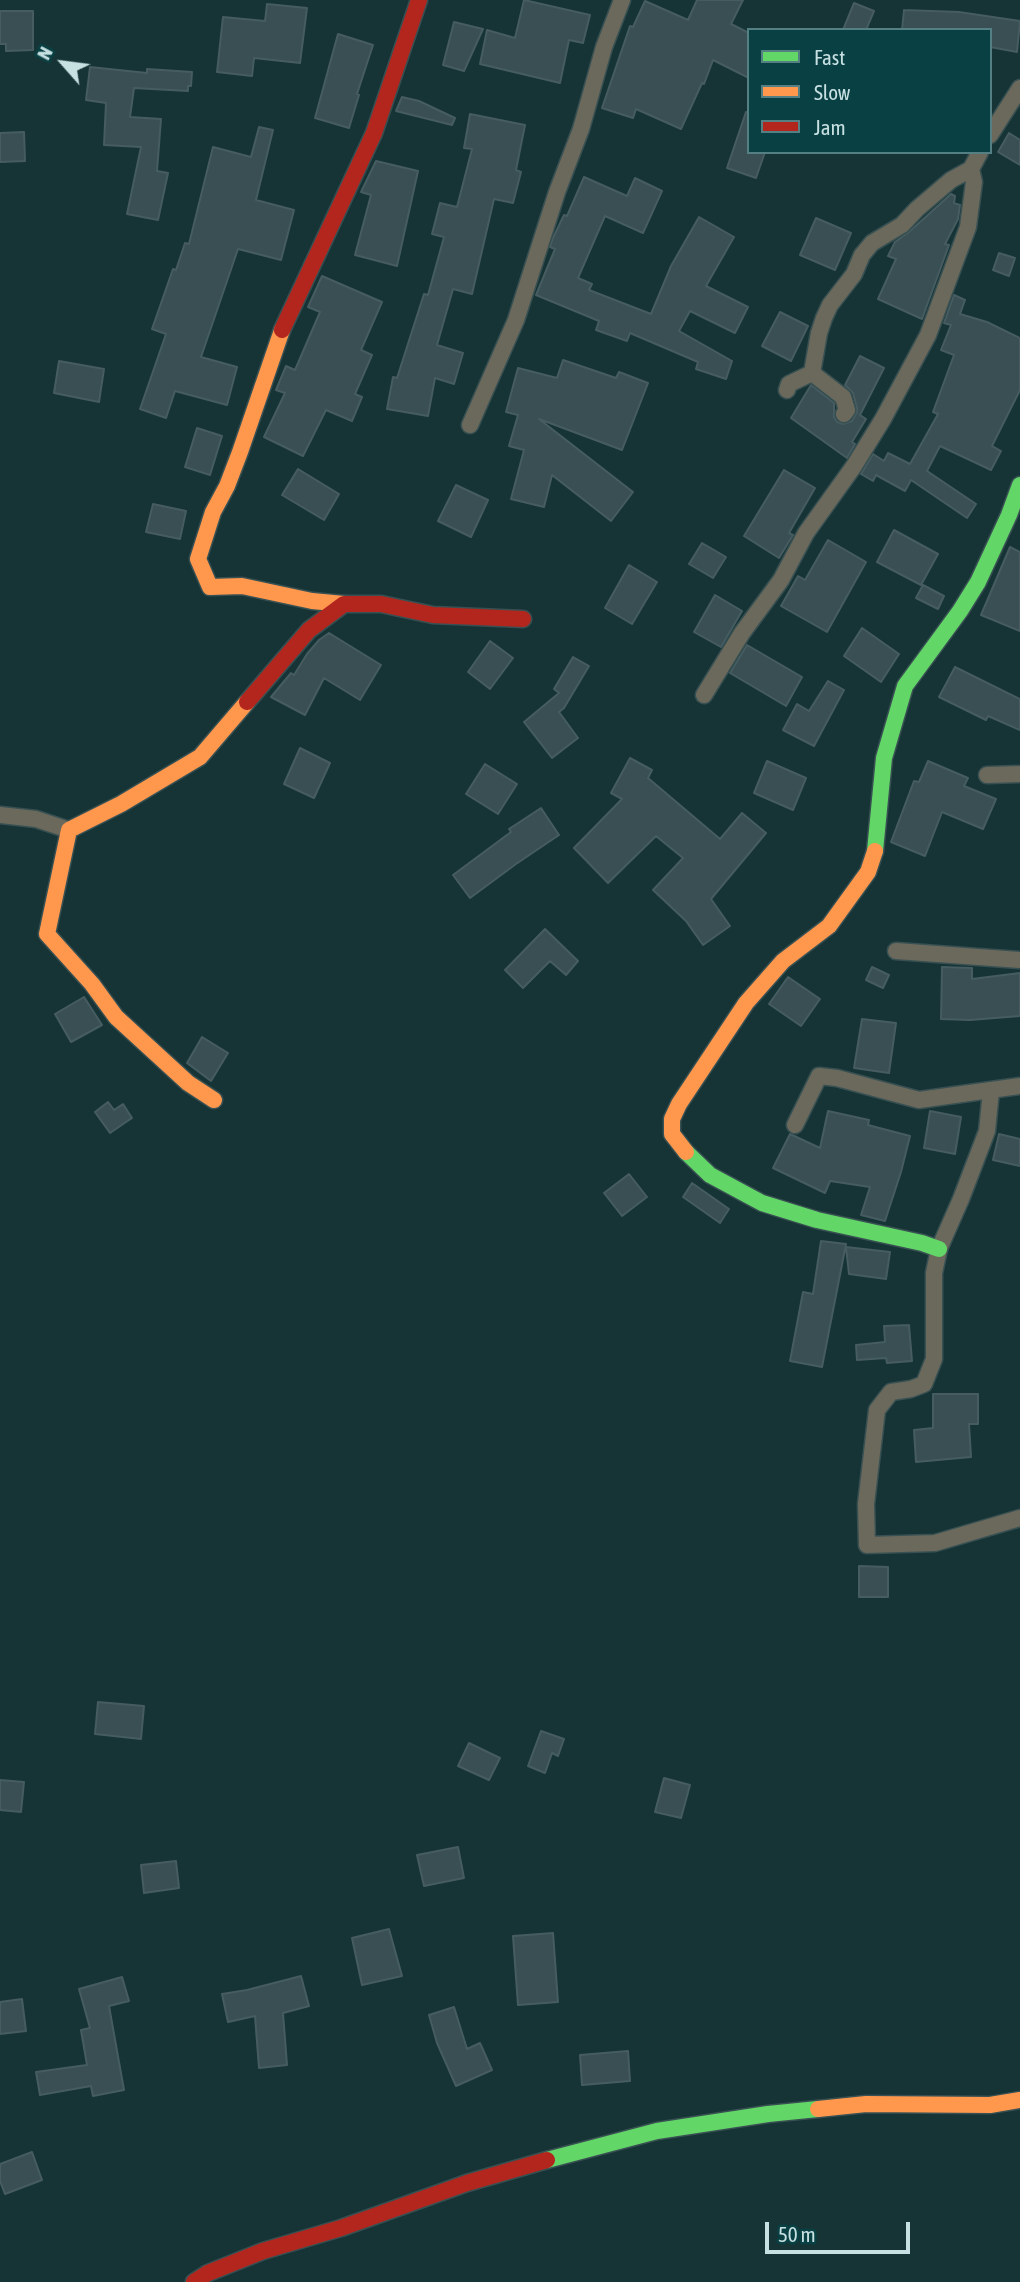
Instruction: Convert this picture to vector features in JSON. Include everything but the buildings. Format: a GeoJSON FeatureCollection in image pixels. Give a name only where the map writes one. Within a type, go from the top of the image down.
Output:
{"type":"FeatureCollection","features":[{"type":"Feature","properties":{"kind":"street"},"geometry":{"type":"LineString","coordinates":[[419,0],[374,134],[284,324],[227,486],[212,512],[198,559],[210,587],[242,586],[312,601],[381,604],[433,615],[523,619]]}},
{"type":"Feature","properties":{"kind":"street"},"geometry":{"type":"LineString","coordinates":[[470,425],[516,320],[557,192],[581,129],[604,47],[622,0]]}},
{"type":"Feature","properties":{"kind":"street"},"geometry":{"type":"LineString","coordinates":[[992,132],[1020,88]]}},
{"type":"Feature","properties":{"kind":"street"},"geometry":{"type":"LineString","coordinates":[[813,373],[824,318],[830,305],[854,274],[862,255],[873,243],[902,225],[951,180],[971,169],[979,154]]}},
{"type":"Feature","properties":{"kind":"street"},"geometry":{"type":"LineString","coordinates":[[704,695],[742,633],[781,580],[806,533],[854,466],[923,346],[968,227],[974,183],[971,169]]}},
{"type":"Feature","properties":{"kind":"street"},"geometry":{"type":"LineString","coordinates":[[787,390],[789,384],[813,373]]}},
{"type":"Feature","properties":{"kind":"street"},"geometry":{"type":"LineString","coordinates":[[813,373],[843,397],[847,410],[844,414]]}},
{"type":"Feature","properties":{"kind":"street"},"geometry":{"type":"LineString","coordinates":[[939,1249],[817,1220],[762,1203],[710,1175],[672,1134],[672,1119],[679,1104],[746,1003],[783,961],[829,926],[868,872],[876,848],[884,758],[905,686],[978,582],[1020,485]]}},
{"type":"Feature","properties":{"kind":"street"},"geometry":{"type":"LineString","coordinates":[[0,815],[36,819],[69,830],[121,804],[200,757],[309,630],[344,604]]}},
{"type":"Feature","properties":{"kind":"street"},"geometry":{"type":"LineString","coordinates":[[987,775],[1020,774]]}},
{"type":"Feature","properties":{"kind":"street"},"geometry":{"type":"LineString","coordinates":[[69,830],[47,934],[92,984],[116,1017],[188,1083],[214,1100]]}},
{"type":"Feature","properties":{"kind":"street"},"geometry":{"type":"LineString","coordinates":[[896,951],[1020,960]]}},
{"type":"Feature","properties":{"kind":"street"},"geometry":{"type":"LineString","coordinates":[[795,1125],[819,1076],[837,1078],[919,1100],[1020,1086]]}},
{"type":"Feature","properties":{"kind":"street"},"geometry":{"type":"LineString","coordinates":[[991,1091],[987,1131],[939,1249],[934,1273],[933,1359],[924,1384],[891,1392],[877,1410],[866,1504],[867,1545],[935,1543],[1020,1518]]}},
{"type":"Feature","properties":{"kind":"street"},"geometry":{"type":"LineString","coordinates":[[194,2282],[208,2273],[263,2251],[341,2228],[467,2183],[657,2131],[768,2114],[866,2104],[961,2106],[1020,2100]]}},
{"type":"Feature","properties":{"kind":"traffic: fast"},"geometry":{"type":"LineString","coordinates":[[875,851],[884,758],[905,686],[978,582],[1020,485]]}},
{"type":"Feature","properties":{"kind":"traffic: fast"},"geometry":{"type":"LineString","coordinates":[[686,1152],[710,1175],[762,1203],[817,1220],[939,1249]]}},
{"type":"Feature","properties":{"kind":"traffic: fast"},"geometry":{"type":"LineString","coordinates":[[547,2160],[657,2131],[818,2109]]}},
{"type":"Feature","properties":{"kind":"traffic: slow"},"geometry":{"type":"LineString","coordinates":[[282,330],[240,452],[213,512],[198,559],[210,587],[242,586],[312,601],[344,604]]}},
{"type":"Feature","properties":{"kind":"traffic: slow"},"geometry":{"type":"LineString","coordinates":[[214,1100],[188,1083],[116,1017],[92,984],[47,934],[69,830],[121,804],[200,757],[247,702]]}},
{"type":"Feature","properties":{"kind":"traffic: slow"},"geometry":{"type":"LineString","coordinates":[[686,1152],[672,1134],[672,1119],[679,1104],[746,1003],[783,961],[829,926],[868,872],[875,851]]}},
{"type":"Feature","properties":{"kind":"traffic: slow"},"geometry":{"type":"LineString","coordinates":[[818,2109],[866,2104],[990,2105],[1020,2100]]}},
{"type":"Feature","properties":{"kind":"traffic: jam"},"geometry":{"type":"LineString","coordinates":[[282,330],[374,133],[419,0]]}},
{"type":"Feature","properties":{"kind":"traffic: jam"},"geometry":{"type":"LineString","coordinates":[[247,702],[309,630],[344,604],[381,604],[433,615],[523,619]]}},
{"type":"Feature","properties":{"kind":"traffic: jam"},"geometry":{"type":"LineString","coordinates":[[194,2282],[208,2273],[263,2251],[341,2228],[467,2183],[547,2160]]}}]}
